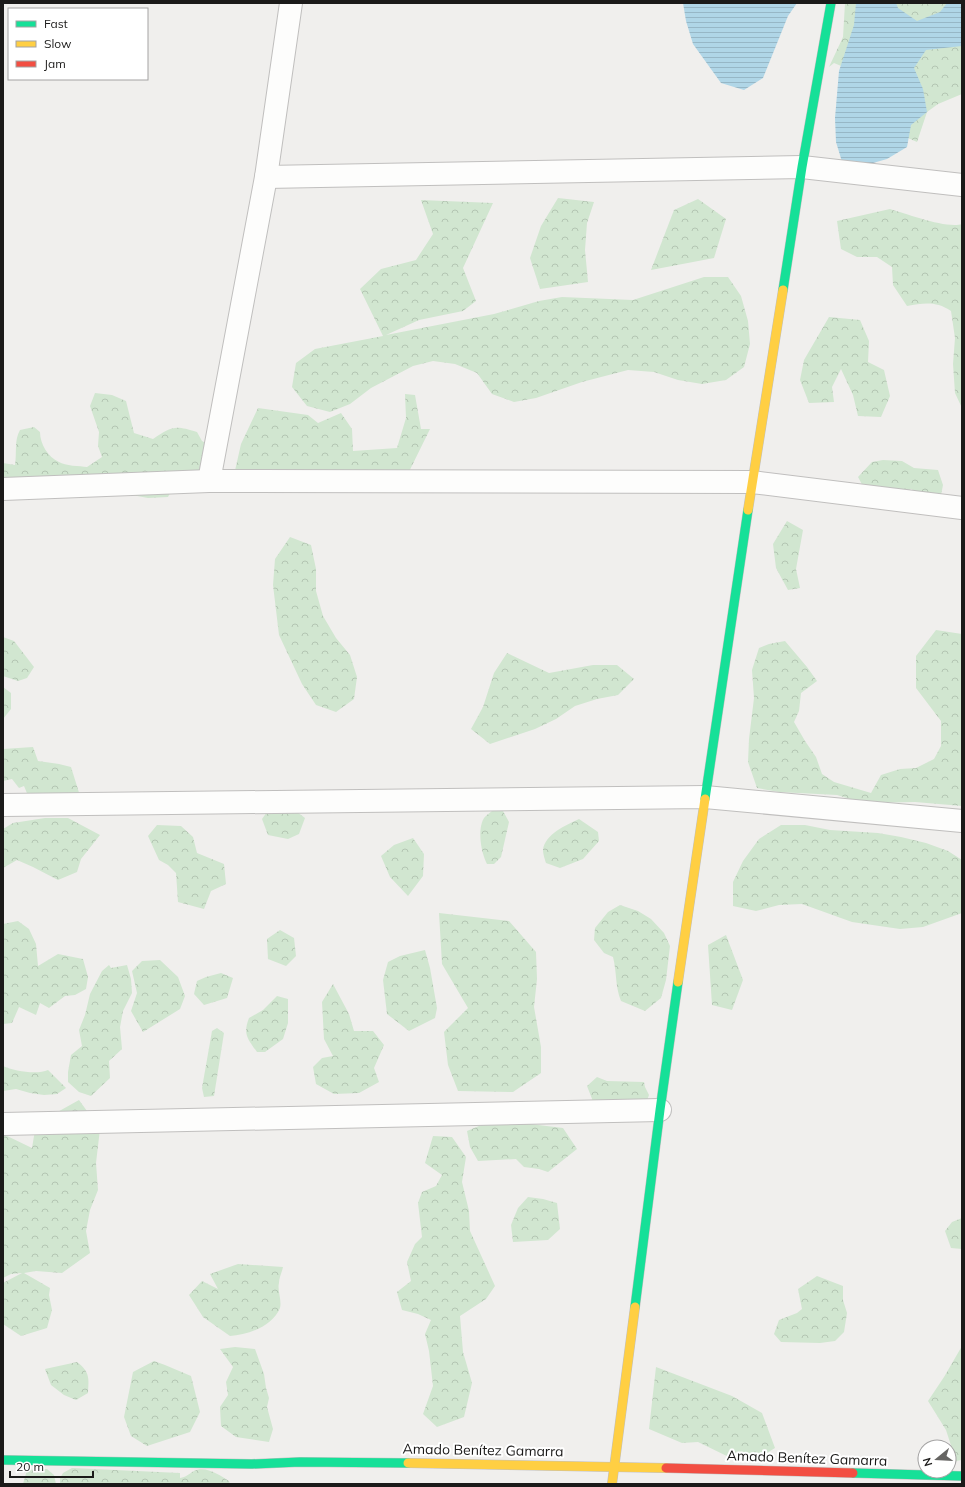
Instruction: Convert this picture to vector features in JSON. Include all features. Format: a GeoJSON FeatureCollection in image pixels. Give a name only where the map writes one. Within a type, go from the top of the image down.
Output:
{"type":"FeatureCollection","features":[{"type":"Feature","properties":{"kind":"street"},"geometry":{"type":"LineString","coordinates":[[209,481],[266,177],[290,3]]}},
{"type":"Feature","properties":{"kind":"street"},"geometry":{"type":"LineString","coordinates":[[612,1484],[660,1110],[752,482],[802,167],[831,3]]}},
{"type":"Feature","properties":{"kind":"street"},"geometry":{"type":"LineString","coordinates":[[266,177],[802,167],[962,185]]}},
{"type":"Feature","properties":{"kind":"street"},"geometry":{"type":"LineString","coordinates":[[3,489],[209,481],[752,482],[962,508]]}},
{"type":"Feature","properties":{"kind":"street"},"geometry":{"type":"LineString","coordinates":[[3,805],[706,796],[962,821]]}},
{"type":"Feature","properties":{"kind":"street"},"geometry":{"type":"LineString","coordinates":[[3,1124],[660,1110]]}},
{"type":"Feature","properties":{"kind":"street","name":"Amado Benítez Gamarra"},"geometry":{"type":"LineString","coordinates":[[3,1460],[252,1464],[300,1462],[551,1465],[962,1476]]}},
{"type":"Feature","properties":{"kind":"green space"},"geometry":{"type":"Polygon","coordinates":[[[845,3],[962,3],[962,94],[938,104],[927,112],[917,142],[908,138],[904,113],[858,73],[834,63],[829,67],[843,37],[845,3]]]}},
{"type":"Feature","properties":{"kind":"green space"},"geometry":{"type":"Polygon","coordinates":[[[558,198],[594,202],[587,223],[585,250],[588,282],[540,289],[530,258],[541,226],[558,198]]]}},
{"type":"Feature","properties":{"kind":"green space"},"geometry":{"type":"Polygon","coordinates":[[[698,199],[726,219],[714,258],[651,270],[674,210],[698,199]]]}},
{"type":"Feature","properties":{"kind":"green space"},"geometry":{"type":"Polygon","coordinates":[[[421,200],[493,203],[463,268],[476,301],[463,311],[419,320],[386,335],[494,314],[539,301],[562,297],[633,300],[704,277],[728,277],[741,296],[748,321],[750,344],[744,367],[726,380],[702,384],[678,380],[654,372],[628,370],[582,382],[536,398],[514,402],[492,394],[477,373],[455,364],[433,361],[413,366],[371,388],[350,404],[330,412],[307,406],[292,387],[296,363],[315,349],[383,336],[360,289],[381,269],[416,260],[433,234],[421,200]]]}},
{"type":"Feature","properties":{"kind":"green space"},"geometry":{"type":"Polygon","coordinates":[[[890,209],[937,223],[955,225],[962,224],[962,408],[955,393],[953,364],[955,338],[951,311],[935,304],[907,306],[893,285],[892,267],[877,257],[857,257],[841,249],[837,221],[890,209]]]}},
{"type":"Feature","properties":{"kind":"green space"},"geometry":{"type":"Polygon","coordinates":[[[829,317],[860,320],[869,341],[868,362],[884,370],[890,396],[881,417],[858,416],[853,395],[841,369],[832,387],[834,402],[809,403],[800,380],[804,360],[829,317]]]}},
{"type":"Feature","properties":{"kind":"green space"},"geometry":{"type":"Polygon","coordinates":[[[95,393],[112,395],[126,401],[134,433],[153,439],[165,431],[174,428],[184,428],[197,432],[202,441],[211,446],[210,464],[172,489],[168,497],[148,498],[121,493],[3,494],[3,463],[15,465],[16,442],[20,430],[34,427],[40,432],[41,441],[45,450],[51,457],[62,463],[87,467],[102,457],[98,446],[99,432],[90,406],[95,393]]]}},
{"type":"Feature","properties":{"kind":"green space"},"geometry":{"type":"Polygon","coordinates":[[[405,394],[415,395],[421,429],[430,429],[400,490],[339,488],[264,493],[234,475],[241,444],[258,408],[308,415],[318,423],[341,413],[352,429],[353,451],[397,448],[406,418],[405,394]]]}},
{"type":"Feature","properties":{"kind":"green space"},"geometry":{"type":"Polygon","coordinates":[[[883,460],[902,461],[914,468],[938,470],[943,485],[941,495],[931,500],[911,489],[897,498],[865,490],[858,477],[872,462],[883,460]]]}},
{"type":"Feature","properties":{"kind":"green space"},"geometry":{"type":"Polygon","coordinates":[[[787,521],[803,530],[796,569],[800,588],[788,590],[776,568],[773,544],[787,521]]]}},
{"type":"Feature","properties":{"kind":"green space"},"geometry":{"type":"Polygon","coordinates":[[[290,537],[311,545],[316,569],[316,591],[323,616],[336,638],[350,655],[357,677],[354,699],[336,712],[316,705],[302,684],[279,635],[273,585],[275,559],[290,537]]]}},
{"type":"Feature","properties":{"kind":"green space"},"geometry":{"type":"Polygon","coordinates":[[[936,630],[962,634],[962,806],[915,802],[863,803],[837,795],[779,792],[757,788],[748,762],[754,698],[752,670],[759,648],[769,644],[785,641],[817,681],[801,693],[799,711],[794,722],[816,757],[822,774],[834,782],[871,793],[881,775],[900,769],[916,768],[934,759],[941,746],[941,721],[916,688],[916,656],[936,630]]]}},
{"type":"Feature","properties":{"kind":"green space"},"geometry":{"type":"Polygon","coordinates":[[[3,637],[14,641],[34,667],[27,678],[18,681],[3,676],[3,637]]]}},
{"type":"Feature","properties":{"kind":"green space"},"geometry":{"type":"Polygon","coordinates":[[[507,653],[549,673],[593,665],[617,665],[634,679],[618,695],[597,699],[575,706],[556,719],[535,729],[490,744],[471,729],[483,707],[494,673],[507,653]]]}},
{"type":"Feature","properties":{"kind":"green space"},"geometry":{"type":"Polygon","coordinates":[[[3,687],[11,693],[11,709],[3,719],[3,687]]]}},
{"type":"Feature","properties":{"kind":"green space"},"geometry":{"type":"Polygon","coordinates":[[[33,747],[38,761],[71,767],[81,799],[31,803],[24,786],[19,788],[12,779],[3,781],[3,749],[33,747]]]}},
{"type":"Feature","properties":{"kind":"green space"},"geometry":{"type":"Polygon","coordinates":[[[288,805],[305,818],[299,834],[288,839],[268,835],[262,819],[267,812],[288,805]]]}},
{"type":"Feature","properties":{"kind":"green space"},"geometry":{"type":"Polygon","coordinates":[[[492,811],[503,811],[509,822],[501,857],[494,864],[487,864],[483,854],[480,834],[484,818],[492,811]]]}},
{"type":"Feature","properties":{"kind":"green space"},"geometry":{"type":"Polygon","coordinates":[[[45,818],[68,818],[100,835],[81,859],[77,872],[58,880],[17,860],[3,868],[3,829],[13,823],[45,818]]]}},
{"type":"Feature","properties":{"kind":"green space"},"geometry":{"type":"Polygon","coordinates":[[[579,819],[598,832],[599,841],[583,859],[560,868],[546,863],[543,850],[548,839],[557,831],[579,819]]]}},
{"type":"Feature","properties":{"kind":"green space"},"geometry":{"type":"Polygon","coordinates":[[[157,825],[181,826],[193,837],[197,853],[224,864],[226,884],[211,891],[204,909],[178,902],[176,873],[168,865],[159,860],[148,836],[157,825]]]}},
{"type":"Feature","properties":{"kind":"green space"},"geometry":{"type":"Polygon","coordinates":[[[781,825],[805,825],[830,830],[878,833],[926,843],[948,851],[962,860],[962,913],[923,927],[900,929],[852,922],[802,904],[779,905],[756,911],[733,906],[733,882],[743,861],[759,839],[781,825]]]}},
{"type":"Feature","properties":{"kind":"green space"},"geometry":{"type":"Polygon","coordinates":[[[413,838],[424,854],[423,876],[408,896],[390,877],[381,856],[394,845],[413,838]]]}},
{"type":"Feature","properties":{"kind":"green space"},"geometry":{"type":"Polygon","coordinates":[[[620,905],[638,911],[651,919],[664,933],[670,946],[666,980],[661,998],[645,1011],[621,1001],[613,957],[604,953],[594,940],[595,928],[608,912],[620,905]]]}},
{"type":"Feature","properties":{"kind":"green space"},"geometry":{"type":"Polygon","coordinates":[[[439,913],[509,921],[536,952],[537,979],[534,1007],[541,1047],[541,1073],[513,1092],[458,1091],[448,1065],[444,1032],[468,1008],[442,964],[439,913]]]}},
{"type":"Feature","properties":{"kind":"green space"},"geometry":{"type":"Polygon","coordinates":[[[18,921],[29,929],[36,944],[38,966],[58,954],[83,959],[88,977],[86,989],[75,995],[65,996],[49,1008],[40,1003],[36,1015],[19,1007],[12,1023],[3,1024],[3,924],[18,921]]]}},
{"type":"Feature","properties":{"kind":"green space"},"geometry":{"type":"Polygon","coordinates":[[[280,930],[294,938],[296,956],[286,966],[268,959],[267,939],[280,930]]]}},
{"type":"Feature","properties":{"kind":"green space"},"geometry":{"type":"Polygon","coordinates":[[[726,935],[743,980],[732,1010],[712,1005],[708,945],[726,935]]]}},
{"type":"Feature","properties":{"kind":"green space"},"geometry":{"type":"Polygon","coordinates":[[[425,950],[430,968],[437,1008],[435,1018],[409,1031],[387,1014],[383,980],[388,962],[400,956],[425,950]]]}},
{"type":"Feature","properties":{"kind":"green space"},"geometry":{"type":"Polygon","coordinates":[[[160,960],[178,977],[185,996],[180,1009],[143,1032],[131,1011],[137,993],[132,971],[142,961],[160,960]]]}},
{"type":"Feature","properties":{"kind":"green space"},"geometry":{"type":"Polygon","coordinates":[[[109,965],[111,968],[127,965],[131,979],[132,993],[123,1011],[120,1027],[122,1049],[109,1061],[110,1078],[91,1096],[79,1092],[68,1082],[68,1072],[71,1055],[82,1046],[79,1030],[85,1015],[90,994],[102,971],[109,965]]]}},
{"type":"Feature","properties":{"kind":"green space"},"geometry":{"type":"Polygon","coordinates":[[[221,973],[233,978],[227,998],[204,1005],[194,994],[197,981],[221,973]]]}},
{"type":"Feature","properties":{"kind":"green space"},"geometry":{"type":"Polygon","coordinates":[[[333,984],[349,1014],[354,1031],[373,1031],[384,1045],[374,1068],[379,1082],[359,1093],[334,1094],[316,1084],[313,1067],[322,1058],[333,1056],[324,1039],[322,1002],[333,984]]]}},
{"type":"Feature","properties":{"kind":"green space"},"geometry":{"type":"Polygon","coordinates":[[[277,996],[288,999],[288,1023],[283,1039],[265,1052],[257,1052],[247,1036],[247,1023],[249,1018],[263,1010],[277,996]]]}},
{"type":"Feature","properties":{"kind":"green space"},"geometry":{"type":"Polygon","coordinates":[[[217,1028],[224,1033],[214,1096],[204,1097],[202,1088],[212,1031],[217,1028]]]}},
{"type":"Feature","properties":{"kind":"green space"},"geometry":{"type":"Polygon","coordinates":[[[3,1066],[26,1072],[48,1070],[66,1088],[57,1094],[44,1095],[16,1089],[3,1091],[3,1066]]]}},
{"type":"Feature","properties":{"kind":"green space"},"geometry":{"type":"Polygon","coordinates":[[[597,1077],[607,1081],[644,1082],[649,1095],[646,1103],[594,1104],[587,1086],[597,1077]]]}},
{"type":"Feature","properties":{"kind":"green space"},"geometry":{"type":"Polygon","coordinates":[[[79,1100],[100,1129],[96,1163],[98,1190],[90,1210],[86,1231],[90,1253],[62,1273],[36,1271],[24,1273],[50,1288],[49,1295],[52,1310],[47,1328],[21,1336],[3,1324],[3,1283],[22,1273],[11,1274],[3,1278],[3,1134],[32,1148],[36,1124],[79,1100]]]}},
{"type":"Feature","properties":{"kind":"green space"},"geometry":{"type":"Polygon","coordinates":[[[486,1123],[522,1123],[563,1128],[577,1149],[548,1172],[524,1167],[516,1159],[478,1161],[470,1147],[467,1131],[486,1123]]]}},
{"type":"Feature","properties":{"kind":"green space"},"geometry":{"type":"Polygon","coordinates":[[[433,1136],[452,1137],[466,1157],[462,1182],[469,1211],[470,1231],[495,1286],[486,1299],[460,1316],[463,1352],[472,1383],[464,1417],[437,1427],[423,1414],[433,1386],[429,1351],[425,1334],[431,1320],[418,1314],[402,1310],[397,1292],[411,1281],[407,1262],[415,1244],[422,1237],[418,1203],[422,1192],[436,1186],[442,1175],[425,1163],[433,1136]]]}},
{"type":"Feature","properties":{"kind":"green space"},"geometry":{"type":"Polygon","coordinates":[[[528,1197],[557,1203],[560,1229],[548,1240],[513,1242],[511,1225],[518,1208],[528,1197]]]}},
{"type":"Feature","properties":{"kind":"green space"},"geometry":{"type":"Polygon","coordinates":[[[962,1218],[962,1249],[951,1248],[945,1231],[952,1222],[962,1218]]]}},
{"type":"Feature","properties":{"kind":"green space"},"geometry":{"type":"Polygon","coordinates":[[[238,1264],[283,1267],[279,1279],[280,1308],[277,1314],[266,1325],[244,1334],[230,1336],[203,1317],[189,1295],[202,1281],[218,1289],[210,1274],[238,1264]]]}},
{"type":"Feature","properties":{"kind":"green space"},"geometry":{"type":"Polygon","coordinates":[[[817,1276],[843,1286],[843,1300],[847,1313],[844,1332],[835,1341],[820,1343],[781,1342],[774,1334],[779,1320],[797,1313],[802,1309],[798,1289],[817,1276]]]}},
{"type":"Feature","properties":{"kind":"green space"},"geometry":{"type":"Polygon","coordinates":[[[962,1346],[962,1460],[957,1461],[957,1439],[949,1439],[946,1430],[928,1401],[962,1346]]]}},
{"type":"Feature","properties":{"kind":"green space"},"geometry":{"type":"Polygon","coordinates":[[[235,1347],[255,1349],[264,1374],[269,1398],[267,1407],[273,1429],[269,1442],[236,1437],[221,1426],[220,1407],[228,1395],[226,1382],[233,1367],[220,1349],[235,1347]]]}},
{"type":"Feature","properties":{"kind":"green space"},"geometry":{"type":"Polygon","coordinates":[[[154,1361],[191,1376],[200,1412],[190,1432],[147,1446],[131,1436],[124,1417],[133,1372],[154,1361]]]}},
{"type":"Feature","properties":{"kind":"green space"},"geometry":{"type":"Polygon","coordinates":[[[77,1362],[86,1372],[89,1383],[88,1393],[76,1400],[64,1395],[51,1385],[45,1369],[77,1362]]]}},
{"type":"Feature","properties":{"kind":"green space"},"geometry":{"type":"Polygon","coordinates":[[[656,1367],[732,1396],[762,1413],[775,1448],[752,1462],[733,1459],[698,1442],[682,1443],[649,1429],[656,1367]]]}},
{"type":"Feature","properties":{"kind":"green space"},"geometry":{"type":"Polygon","coordinates":[[[72,1468],[180,1473],[180,1478],[198,1469],[203,1469],[217,1474],[229,1481],[230,1484],[60,1484],[60,1478],[63,1473],[72,1468]]]}},
{"type":"Feature","properties":{"kind":"green space"},"geometry":{"type":"Polygon","coordinates":[[[47,1469],[54,1475],[56,1484],[23,1484],[27,1470],[47,1469]]]}},
{"type":"Feature","properties":{"kind":"water"},"geometry":{"type":"Polygon","coordinates":[[[683,3],[797,3],[788,16],[763,78],[744,90],[721,83],[693,44],[686,21],[683,3]]]}},
{"type":"Feature","properties":{"kind":"water"},"geometry":{"type":"Polygon","coordinates":[[[856,3],[896,3],[898,8],[917,21],[940,12],[947,3],[962,3],[962,46],[926,50],[914,68],[923,89],[927,112],[911,125],[907,147],[887,159],[866,165],[843,165],[836,142],[835,118],[839,71],[854,25],[856,3]]]}},
{"type":"Feature","properties":{"kind":"traffic: fast"},"geometry":{"type":"LineString","coordinates":[[783,290],[802,167],[831,3]]}},
{"type":"Feature","properties":{"kind":"traffic: fast"},"geometry":{"type":"LineString","coordinates":[[705,799],[748,510]]}},
{"type":"Feature","properties":{"kind":"traffic: fast"},"geometry":{"type":"LineString","coordinates":[[635,1307],[678,982]]}},
{"type":"Feature","properties":{"kind":"traffic: fast"},"geometry":{"type":"LineString","coordinates":[[3,1460],[252,1464],[300,1462],[408,1463]]}},
{"type":"Feature","properties":{"kind":"traffic: fast"},"geometry":{"type":"LineString","coordinates":[[853,1473],[962,1476]]}},
{"type":"Feature","properties":{"kind":"traffic: slow"},"geometry":{"type":"LineString","coordinates":[[748,510],[783,290]]}},
{"type":"Feature","properties":{"kind":"traffic: slow"},"geometry":{"type":"LineString","coordinates":[[678,982],[705,799]]}},
{"type":"Feature","properties":{"kind":"traffic: slow"},"geometry":{"type":"LineString","coordinates":[[612,1484],[635,1307]]}},
{"type":"Feature","properties":{"kind":"traffic: slow"},"geometry":{"type":"LineString","coordinates":[[408,1463],[666,1468]]}},
{"type":"Feature","properties":{"kind":"traffic: jam"},"geometry":{"type":"LineString","coordinates":[[666,1468],[853,1473]]}}]}
